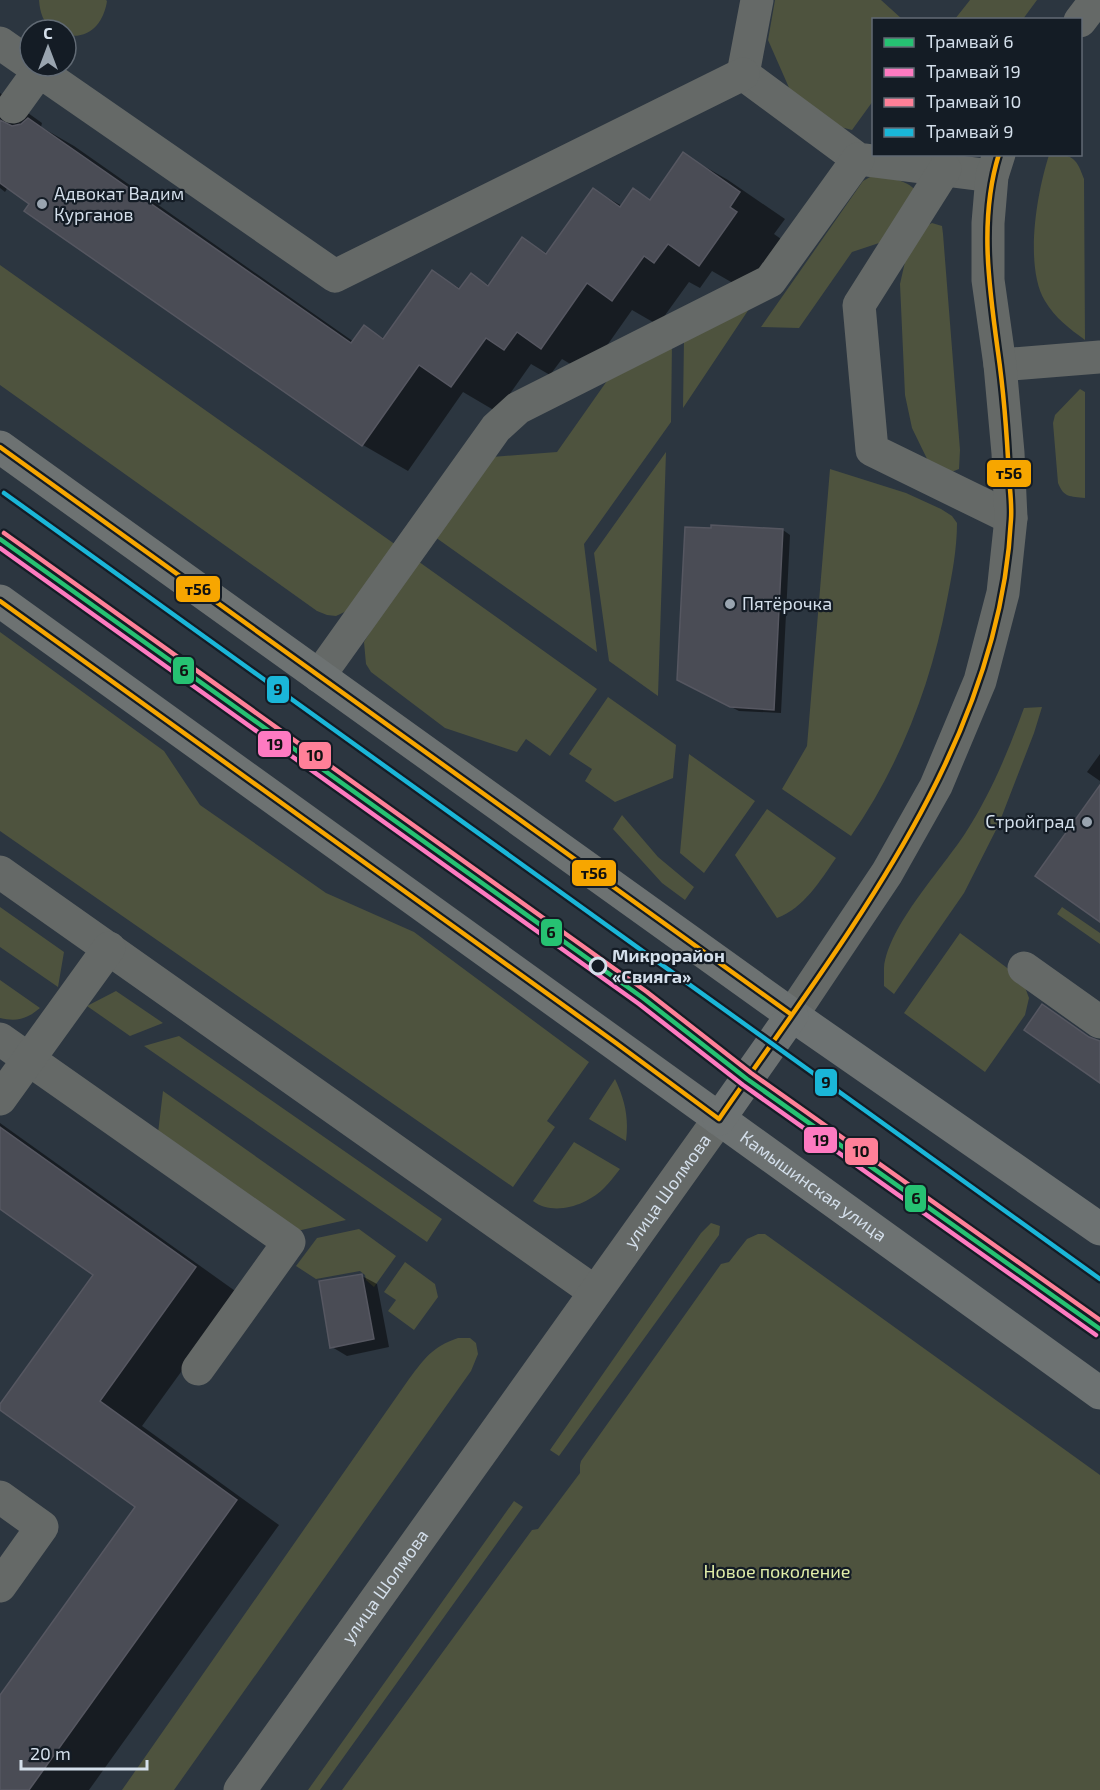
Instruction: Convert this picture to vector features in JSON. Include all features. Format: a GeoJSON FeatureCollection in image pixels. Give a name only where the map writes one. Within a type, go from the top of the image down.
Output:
{"type":"FeatureCollection","features":[{"type":"Feature","properties":{"kind":"main road"},"geometry":{"type":"LineString","coordinates":[[0,447],[792,1015],[1100,1229]]}},
{"type":"Feature","properties":{"kind":"main road","name":"Камышинская улица"},"geometry":{"type":"LineString","coordinates":[[0,601],[1100,1393]]}},
{"type":"Feature","properties":{"kind":"main road","name":"улица Шолмова"},"geometry":{"type":"LineString","coordinates":[[719,1119],[792,1015]]}},
{"type":"Feature","properties":{"kind":"street"},"geometry":{"type":"LineString","coordinates":[[743,74],[757,0]]}},
{"type":"Feature","properties":{"kind":"street"},"geometry":{"type":"LineString","coordinates":[[1082,18],[1096,0]]}},
{"type":"Feature","properties":{"kind":"street"},"geometry":{"type":"LineString","coordinates":[[0,43],[18,56]]}},
{"type":"Feature","properties":{"kind":"street"},"geometry":{"type":"LineString","coordinates":[[50,78],[334,276],[743,74]]}},
{"type":"Feature","properties":{"kind":"street"},"geometry":{"type":"LineString","coordinates":[[743,74],[858,159],[945,169],[996,165]]}},
{"type":"Feature","properties":{"kind":"street"},"geometry":{"type":"LineString","coordinates":[[13,106],[28,78]]}},
{"type":"Feature","properties":{"kind":"street"},"geometry":{"type":"LineString","coordinates":[[319,676],[506,417],[518,408],[770,281],[858,159]]}},
{"type":"Feature","properties":{"kind":"street","name":"улица Шолмова"},"geometry":{"type":"LineString","coordinates":[[792,1015],[887,873],[936,786],[980,681],[1003,592],[1011,518],[1008,453],[1000,365],[988,280],[988,223],[996,165]]}},
{"type":"Feature","properties":{"kind":"street"},"geometry":{"type":"LineString","coordinates":[[945,169],[859,305],[872,450],[1011,518]]}},
{"type":"Feature","properties":{"kind":"street"},"geometry":{"type":"LineString","coordinates":[[1000,365],[1100,357]]}},
{"type":"Feature","properties":{"kind":"street"},"geometry":{"type":"LineString","coordinates":[[0,872],[595,1292]]}},
{"type":"Feature","properties":{"kind":"street"},"geometry":{"type":"LineString","coordinates":[[0,1099],[109,948]]}},
{"type":"Feature","properties":{"kind":"street"},"geometry":{"type":"LineString","coordinates":[[1024,968],[1100,1022]]}},
{"type":"Feature","properties":{"kind":"street"},"geometry":{"type":"LineString","coordinates":[[0,1039],[289,1242],[198,1369]]}},
{"type":"Feature","properties":{"kind":"street","name":"улица Шолмова"},"geometry":{"type":"LineString","coordinates":[[240,1790],[719,1119]]}},
{"type":"Feature","properties":{"kind":"street"},"geometry":{"type":"LineString","coordinates":[[0,1497],[42,1527],[0,1586]]}},
{"type":"Feature","properties":{"kind":"green space"},"geometry":{"type":"Polygon","coordinates":[[[39,0],[107,1],[103,16],[94,28],[78,36],[78,18],[44,18],[39,0]]]}},
{"type":"Feature","properties":{"kind":"green space"},"geometry":{"type":"Polygon","coordinates":[[[775,0],[881,0],[901,18],[872,18],[872,102],[852,130],[829,124],[794,99],[768,40],[775,0]]]}},
{"type":"Feature","properties":{"kind":"green space"},"geometry":{"type":"Polygon","coordinates":[[[970,0],[1037,0],[1024,18],[956,18],[970,0]]]}},
{"type":"Feature","properties":{"kind":"green space"},"geometry":{"type":"Polygon","coordinates":[[[1049,156],[1068,156],[1075,161],[1084,179],[1085,340],[1053,313],[1045,301],[1035,269],[1037,208],[1049,156]]]}},
{"type":"Feature","properties":{"kind":"green space"},"geometry":{"type":"Polygon","coordinates":[[[870,177],[901,181],[916,191],[888,240],[852,252],[799,328],[761,327],[863,181],[870,177]]]}},
{"type":"Feature","properties":{"kind":"green space"},"geometry":{"type":"Polygon","coordinates":[[[932,223],[942,226],[943,234],[960,450],[959,469],[949,473],[930,465],[912,428],[905,395],[900,284],[907,253],[926,226],[932,223]]]}},
{"type":"Feature","properties":{"kind":"green space"},"geometry":{"type":"Polygon","coordinates":[[[0,265],[396,545],[351,609],[336,616],[317,611],[0,385],[0,265]]]}},
{"type":"Feature","properties":{"kind":"green space"},"geometry":{"type":"Polygon","coordinates":[[[753,303],[683,408],[684,338],[753,303]]]}},
{"type":"Feature","properties":{"kind":"green space"},"geometry":{"type":"Polygon","coordinates":[[[672,343],[671,422],[584,544],[597,652],[435,537],[492,457],[557,452],[609,378],[672,343]]]}},
{"type":"Feature","properties":{"kind":"green space"},"geometry":{"type":"Polygon","coordinates":[[[1080,389],[1085,392],[1085,498],[1065,494],[1060,488],[1053,423],[1055,415],[1080,389]]]}},
{"type":"Feature","properties":{"kind":"green space"},"geometry":{"type":"Polygon","coordinates":[[[666,452],[658,696],[609,661],[594,553],[666,452]]]}},
{"type":"Feature","properties":{"kind":"green space"},"geometry":{"type":"Polygon","coordinates":[[[830,469],[906,493],[941,509],[952,516],[957,523],[947,600],[923,693],[899,753],[869,809],[851,836],[782,789],[807,746],[830,469]]]}},
{"type":"Feature","properties":{"kind":"green space"},"geometry":{"type":"Polygon","coordinates":[[[415,559],[597,689],[550,756],[526,739],[517,752],[445,728],[371,672],[366,664],[364,642],[415,559]]]}},
{"type":"Feature","properties":{"kind":"green space"},"geometry":{"type":"Polygon","coordinates":[[[0,632],[164,751],[200,805],[326,893],[414,932],[589,1062],[547,1121],[555,1127],[513,1187],[0,831],[0,632]]]}},
{"type":"Feature","properties":{"kind":"green space"},"geometry":{"type":"Polygon","coordinates":[[[608,697],[676,745],[673,778],[615,802],[585,781],[592,769],[569,754],[608,697]]]}},
{"type":"Feature","properties":{"kind":"green space"},"geometry":{"type":"Polygon","coordinates":[[[1042,707],[998,826],[964,893],[894,994],[884,986],[884,968],[895,934],[975,817],[998,772],[1024,708],[1042,707]]]}},
{"type":"Feature","properties":{"kind":"green space"},"geometry":{"type":"Polygon","coordinates":[[[689,754],[755,801],[704,873],[680,853],[689,754]]]}},
{"type":"Feature","properties":{"kind":"green space"},"geometry":{"type":"Polygon","coordinates":[[[767,809],[836,858],[803,901],[777,918],[735,855],[767,809]]]}},
{"type":"Feature","properties":{"kind":"green space"},"geometry":{"type":"Polygon","coordinates":[[[622,815],[658,857],[694,887],[685,900],[662,883],[613,829],[622,815]]]}},
{"type":"Feature","properties":{"kind":"green space"},"geometry":{"type":"Polygon","coordinates":[[[0,907],[64,952],[58,987],[0,947],[0,907]]]}},
{"type":"Feature","properties":{"kind":"green space"},"geometry":{"type":"Polygon","coordinates":[[[1062,907],[1100,933],[1100,944],[1057,914],[1062,907]]]}},
{"type":"Feature","properties":{"kind":"green space"},"geometry":{"type":"Polygon","coordinates":[[[960,933],[1022,979],[1029,998],[1025,1015],[985,1072],[904,1013],[960,933]]]}},
{"type":"Feature","properties":{"kind":"green space"},"geometry":{"type":"Polygon","coordinates":[[[0,980],[40,1008],[22,1019],[0,1018],[0,980]]]}},
{"type":"Feature","properties":{"kind":"green space"},"geometry":{"type":"Polygon","coordinates":[[[116,991],[163,1023],[130,1036],[87,1006],[116,991]]]}},
{"type":"Feature","properties":{"kind":"green space"},"geometry":{"type":"Polygon","coordinates":[[[179,1036],[442,1219],[427,1242],[144,1046],[179,1036]]]}},
{"type":"Feature","properties":{"kind":"green space"},"geometry":{"type":"Polygon","coordinates":[[[615,1079],[625,1109],[626,1141],[589,1119],[615,1079]]]}},
{"type":"Feature","properties":{"kind":"green space"},"geometry":{"type":"Polygon","coordinates":[[[163,1091],[346,1220],[297,1231],[158,1133],[163,1091]]]}},
{"type":"Feature","properties":{"kind":"green space"},"geometry":{"type":"Polygon","coordinates":[[[574,1142],[620,1169],[598,1193],[580,1204],[561,1208],[541,1206],[533,1201],[574,1142]]]}},
{"type":"Feature","properties":{"kind":"green space"},"geometry":{"type":"Polygon","coordinates":[[[711,1223],[720,1226],[719,1235],[559,1456],[550,1450],[701,1233],[711,1223]]]}},
{"type":"Feature","properties":{"kind":"green space"},"geometry":{"type":"Polygon","coordinates":[[[359,1229],[396,1256],[374,1287],[360,1271],[316,1279],[296,1266],[317,1238],[359,1229]]]}},
{"type":"Feature","properties":{"kind":"green space","name":"Новое поколение"},"geometry":{"type":"Polygon","coordinates":[[[758,1234],[765,1234],[1100,1475],[1100,1790],[342,1790],[532,1530],[538,1529],[580,1473],[581,1461],[721,1264],[729,1262],[747,1239],[758,1234]]]}},
{"type":"Feature","properties":{"kind":"green space"},"geometry":{"type":"Polygon","coordinates":[[[405,1262],[435,1284],[438,1297],[414,1330],[388,1311],[396,1300],[384,1292],[405,1262]]]}},
{"type":"Feature","properties":{"kind":"green space"},"geometry":{"type":"Polygon","coordinates":[[[458,1338],[470,1338],[476,1343],[478,1354],[471,1371],[174,1790],[122,1790],[409,1379],[430,1354],[442,1345],[458,1338]]]}},
{"type":"Feature","properties":{"kind":"green space"},"geometry":{"type":"Polygon","coordinates":[[[514,1501],[523,1507],[320,1790],[308,1790],[514,1501]]]}},
{"type":"Feature","properties":{"kind":"building"},"geometry":{"type":"Polygon","coordinates":[[[28,118],[351,343],[364,325],[383,339],[432,270],[459,289],[471,273],[488,286],[522,237],[546,254],[593,188],[620,207],[633,188],[650,200],[683,152],[740,192],[730,207],[737,212],[699,266],[668,244],[654,263],[644,256],[612,301],[587,283],[541,349],[517,332],[504,350],[486,338],[451,387],[419,365],[362,446],[24,211],[29,204],[0,183],[0,120],[12,126],[21,124],[28,118]]]}},
{"type":"Feature","properties":{"kind":"building","name":"Пятёрочка"},"geometry":{"type":"Polygon","coordinates":[[[711,525],[783,529],[774,710],[730,707],[677,680],[685,527],[711,528],[711,525]]]}},
{"type":"Feature","properties":{"kind":"building","name":"Стройград"},"geometry":{"type":"Polygon","coordinates":[[[1100,785],[1100,922],[1035,876],[1100,785]]]}},
{"type":"Feature","properties":{"kind":"building"},"geometry":{"type":"Polygon","coordinates":[[[1042,1004],[1089,1037],[1100,1041],[1100,1083],[1024,1030],[1042,1004]]]}},
{"type":"Feature","properties":{"kind":"building"},"geometry":{"type":"Polygon","coordinates":[[[0,1127],[196,1267],[100,1401],[237,1500],[29,1790],[0,1790],[0,1695],[135,1507],[0,1410],[0,1404],[93,1275],[0,1209],[0,1127]]]}},
{"type":"Feature","properties":{"kind":"building"},"geometry":{"type":"Polygon","coordinates":[[[362,1274],[374,1339],[330,1348],[319,1281],[362,1274]]]}},
{"type":"Feature","properties":{"kind":"tram line","name":"9"},"geometry":{"type":"LineString","coordinates":[[4,493],[1100,1279]]}},
{"type":"Feature","properties":{"kind":"tram line","name":"10"},"geometry":{"type":"LineString","coordinates":[[4,533],[647,992],[751,1073],[1100,1320]]}},
{"type":"Feature","properties":{"kind":"tram line","name":"6"},"geometry":{"type":"LineString","coordinates":[[0,539],[643,998],[747,1079],[1100,1329]]}},
{"type":"Feature","properties":{"kind":"tram line","name":"19"},"geometry":{"type":"LineString","coordinates":[[0,548],[639,1004],[743,1085],[1096,1335]]}},
{"type":"Feature","properties":{"kind":"transit line","name":"т56"},"geometry":{"type":"LineString","coordinates":[[0,601],[719,1119],[863,910],[907,837],[946,762],[978,684],[1000,603],[1011,514],[1005,414],[988,253],[989,203],[998,156]]}},
{"type":"Feature","properties":{"kind":"transit line","name":"т56"},"geometry":{"type":"LineString","coordinates":[[0,447],[792,1015]]}},
{"type":"Feature","properties":{"kind":"place","name":"Адвокат Вадим Курганов"},"geometry":{"type":"Point","coordinates":[42,204]}},
{"type":"Feature","properties":{"kind":"place","name":"Пятёрочка"},"geometry":{"type":"Point","coordinates":[730,604]}},
{"type":"Feature","properties":{"kind":"place","name":"Стройград"},"geometry":{"type":"Point","coordinates":[1087,822]}},
{"type":"Feature","properties":{"kind":"place","name":"Микрорайон «Свияга»"},"geometry":{"type":"Point","coordinates":[598,966]}}]}
